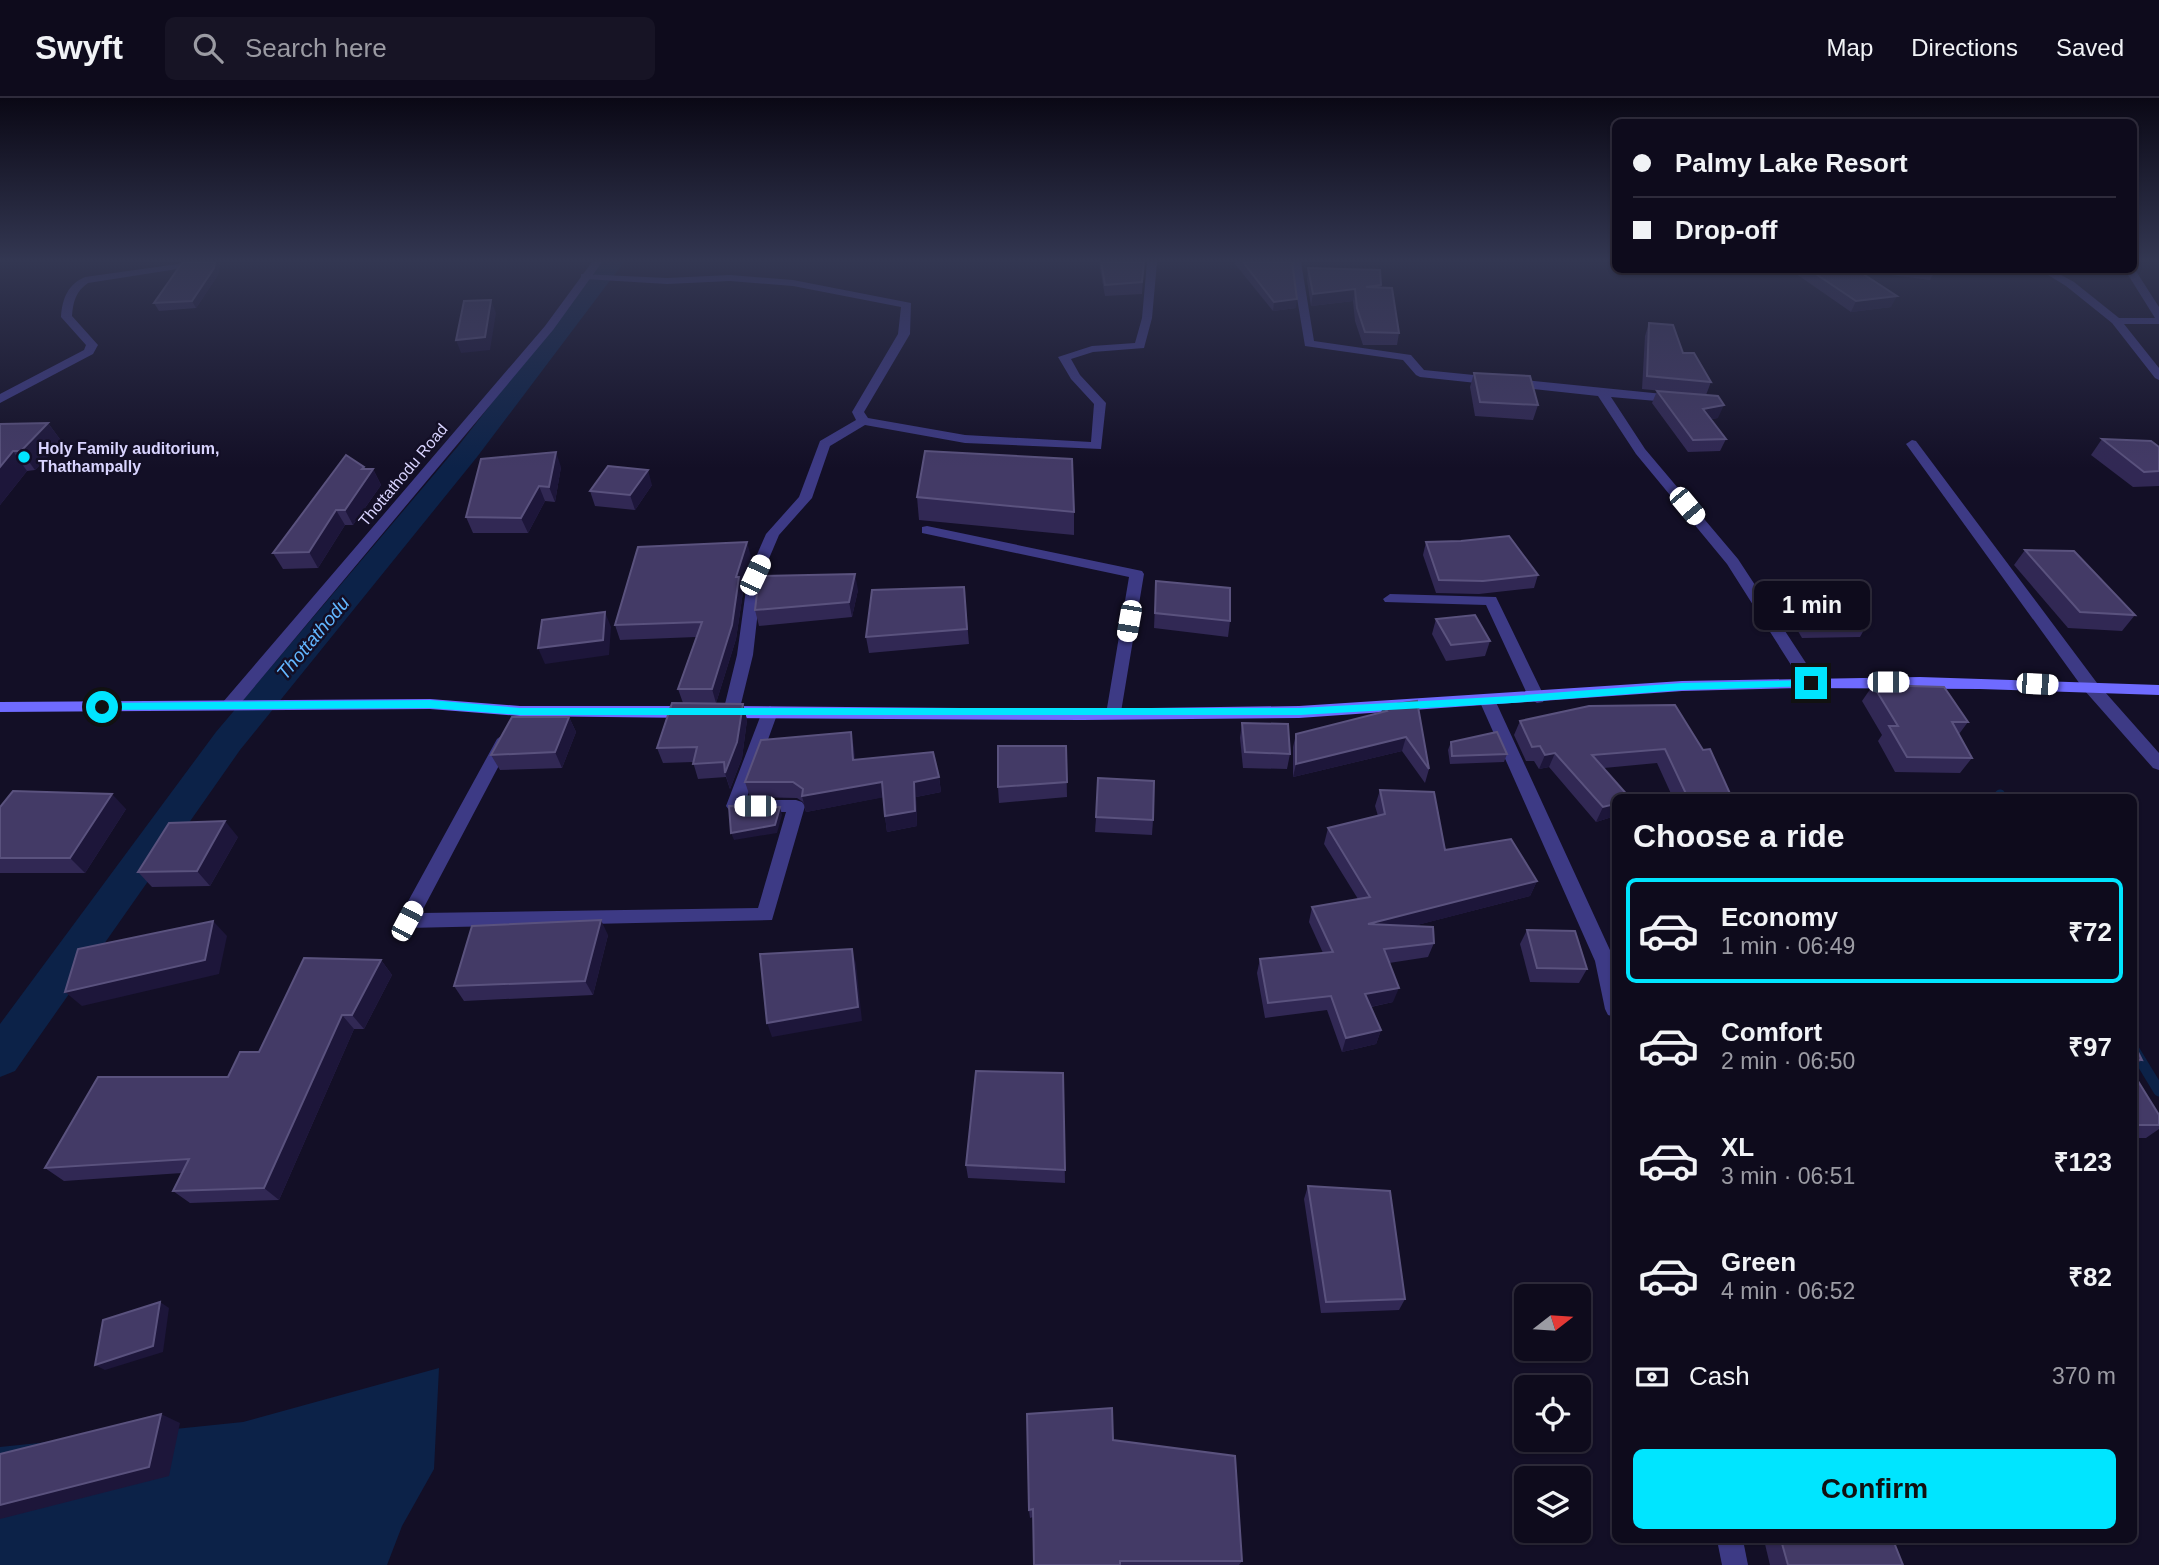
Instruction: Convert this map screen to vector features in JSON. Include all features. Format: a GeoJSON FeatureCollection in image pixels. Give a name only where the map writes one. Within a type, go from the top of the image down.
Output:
{"type":"FeatureCollection","features":[{"type":"Feature","properties":{"kind":"main road"},"geometry":{"type":"LineString","coordinates":[[0,707],[430,704],[520,711],[1300,712],[1537,698],[1682,686],[1983,682],[2159,690]]}},
{"type":"Feature","properties":{"kind":"street"},"geometry":{"type":"LineString","coordinates":[[0,399],[89,352],[92,345],[78,330]]}},
{"type":"Feature","properties":{"kind":"street","name":"Thottathodu Road"},"geometry":{"type":"LineString","coordinates":[[234,706],[547,330]]}},
{"type":"Feature","properties":{"kind":"street"},"geometry":{"type":"LineString","coordinates":[[863,421],[859,412],[904,330]]}},
{"type":"Feature","properties":{"kind":"street"},"geometry":{"type":"LineString","coordinates":[[731,712],[746,655],[755,575],[774,534],[805,498],[824,444],[863,421],[965,439],[1097,446],[1100,403],[1074,377],[1064,356],[1092,349],[1140,346],[1144,330]]}},
{"type":"Feature","properties":{"kind":"street"},"geometry":{"type":"LineString","coordinates":[[1307,330],[1309,344],[1407,357],[1420,373],[1686,400]]}},
{"type":"Feature","properties":{"kind":"street"},"geometry":{"type":"LineString","coordinates":[[2123,330],[2159,376]]}},
{"type":"Feature","properties":{"kind":"street"},"geometry":{"type":"LineString","coordinates":[[1602,393],[1640,452],[1733,562],[1811,683]]}},
{"type":"Feature","properties":{"kind":"street"},"geometry":{"type":"LineString","coordinates":[[1912,444],[2091,687],[2159,764]]}},
{"type":"Feature","properties":{"kind":"street"},"geometry":{"type":"LineString","coordinates":[[926,530],[1137,574],[1114,713]]}},
{"type":"Feature","properties":{"kind":"street"},"geometry":{"type":"LineString","coordinates":[[1390,599],[1490,600],[1537,698]]}},
{"type":"Feature","properties":{"kind":"street"},"geometry":{"type":"LineString","coordinates":[[1487,700],[1605,961],[1612,995]]}},
{"type":"Feature","properties":{"kind":"street"},"geometry":{"type":"LineString","coordinates":[[520,711],[407,921],[765,915],[796,806],[735,806],[770,712]]}},
{"type":"Feature","properties":{"kind":"street"},"geometry":{"type":"LineString","coordinates":[[1731,1543],[1735,1565]]}},
{"type":"Feature","properties":{"kind":"water"},"geometry":{"type":"Polygon","coordinates":[[[439,1368],[434,1469],[402,1526],[387,1565],[0,1565],[0,1447],[243,1422],[439,1368]]]}},
{"type":"Feature","properties":{"kind":"building"},"geometry":{"type":"Polygon","coordinates":[[[458,330],[486,330],[485,337],[456,340],[458,330]]]}},
{"type":"Feature","properties":{"kind":"building"},"geometry":{"type":"Polygon","coordinates":[[[1399,330],[1399,333],[1365,332],[1399,330]]]}},
{"type":"Feature","properties":{"kind":"building"},"geometry":{"type":"Polygon","coordinates":[[[1649,330],[1675,330],[1683,353],[1694,353],[1711,382],[1647,376],[1649,330]]]}},
{"type":"Feature","properties":{"kind":"building"},"geometry":{"type":"Polygon","coordinates":[[[1474,373],[1530,376],[1538,405],[1480,402],[1474,373]]]}},
{"type":"Feature","properties":{"kind":"building"},"geometry":{"type":"Polygon","coordinates":[[[1657,391],[1718,396],[1724,405],[1703,409],[1726,439],[1693,440],[1657,391]]]}},
{"type":"Feature","properties":{"kind":"building"},"geometry":{"type":"Polygon","coordinates":[[[48,423],[21,451],[13,451],[0,467],[0,424],[48,423]]]}},
{"type":"Feature","properties":{"kind":"building"},"geometry":{"type":"Polygon","coordinates":[[[2102,439],[2151,441],[2159,447],[2159,471],[2144,472],[2102,439]]]}},
{"type":"Feature","properties":{"kind":"building"},"geometry":{"type":"Polygon","coordinates":[[[925,451],[1072,459],[1074,512],[917,497],[925,451]]]}},
{"type":"Feature","properties":{"kind":"building"},"geometry":{"type":"Polygon","coordinates":[[[556,452],[549,487],[539,486],[521,518],[466,517],[481,459],[556,452]]]}},
{"type":"Feature","properties":{"kind":"building"},"geometry":{"type":"Polygon","coordinates":[[[346,455],[364,467],[362,469],[373,469],[345,510],[336,510],[309,552],[273,553],[346,455]]]}},
{"type":"Feature","properties":{"kind":"building"},"geometry":{"type":"Polygon","coordinates":[[[608,466],[648,470],[630,495],[590,491],[608,466]]]}},
{"type":"Feature","properties":{"kind":"building"},"geometry":{"type":"Polygon","coordinates":[[[1509,536],[1538,575],[1483,581],[1439,580],[1426,542],[1461,541],[1509,536]]]}},
{"type":"Feature","properties":{"kind":"building"},"geometry":{"type":"Polygon","coordinates":[[[747,542],[736,577],[739,577],[732,625],[712,689],[678,689],[702,622],[615,625],[638,547],[747,542]]]}},
{"type":"Feature","properties":{"kind":"building"},"geometry":{"type":"Polygon","coordinates":[[[2025,550],[2074,551],[2135,615],[2080,612],[2025,550]]]}},
{"type":"Feature","properties":{"kind":"building"},"geometry":{"type":"Polygon","coordinates":[[[855,574],[849,602],[755,610],[759,576],[855,574]]]}},
{"type":"Feature","properties":{"kind":"building"},"geometry":{"type":"Polygon","coordinates":[[[1156,581],[1230,588],[1230,621],[1155,613],[1156,581]]]}},
{"type":"Feature","properties":{"kind":"building"},"geometry":{"type":"Polygon","coordinates":[[[1843,584],[1869,621],[1811,622],[1789,585],[1843,584]]]}},
{"type":"Feature","properties":{"kind":"building"},"geometry":{"type":"Polygon","coordinates":[[[964,587],[967,629],[866,637],[872,590],[964,587]]]}},
{"type":"Feature","properties":{"kind":"building"},"geometry":{"type":"Polygon","coordinates":[[[605,612],[603,640],[538,648],[542,620],[605,612]]]}},
{"type":"Feature","properties":{"kind":"building"},"geometry":{"type":"Polygon","coordinates":[[[1475,615],[1490,641],[1451,645],[1436,619],[1475,615]]]}},
{"type":"Feature","properties":{"kind":"building"},"geometry":{"type":"Polygon","coordinates":[[[1873,685],[1944,687],[1968,722],[1952,722],[1972,758],[1907,757],[1889,726],[1898,726],[1873,685]]]}},
{"type":"Feature","properties":{"kind":"building"},"geometry":{"type":"Polygon","coordinates":[[[1417,701],[1429,769],[1406,737],[1296,764],[1296,734],[1387,711],[1383,706],[1417,701]]]}},
{"type":"Feature","properties":{"kind":"building"},"geometry":{"type":"Polygon","coordinates":[[[672,703],[743,704],[737,742],[725,773],[724,762],[693,764],[697,747],[657,748],[672,703]]]}},
{"type":"Feature","properties":{"kind":"building"},"geometry":{"type":"Polygon","coordinates":[[[1675,705],[1703,750],[1710,749],[1730,794],[1686,794],[1665,749],[1592,755],[1626,794],[1612,794],[1612,805],[1603,807],[1555,753],[1545,755],[1540,746],[1532,747],[1520,721],[1589,706],[1675,705]]]}},
{"type":"Feature","properties":{"kind":"building"},"geometry":{"type":"Polygon","coordinates":[[[512,717],[569,717],[555,752],[491,755],[512,717]]]}},
{"type":"Feature","properties":{"kind":"building"},"geometry":{"type":"Polygon","coordinates":[[[1242,723],[1288,724],[1290,754],[1245,752],[1242,723]]]}},
{"type":"Feature","properties":{"kind":"building"},"geometry":{"type":"Polygon","coordinates":[[[851,732],[853,760],[933,752],[939,777],[914,782],[915,811],[885,816],[882,782],[802,796],[803,789],[793,782],[745,782],[761,740],[851,732]]]}},
{"type":"Feature","properties":{"kind":"building"},"geometry":{"type":"Polygon","coordinates":[[[1497,732],[1507,754],[1452,756],[1451,742],[1497,732]]]}},
{"type":"Feature","properties":{"kind":"building"},"geometry":{"type":"Polygon","coordinates":[[[998,746],[1066,746],[1067,782],[998,787],[998,746]]]}},
{"type":"Feature","properties":{"kind":"building"},"geometry":{"type":"Polygon","coordinates":[[[1098,778],[1154,781],[1153,820],[1096,817],[1098,778]]]}},
{"type":"Feature","properties":{"kind":"building"},"geometry":{"type":"Polygon","coordinates":[[[1380,790],[1434,792],[1445,850],[1511,839],[1537,881],[1368,924],[1433,927],[1434,943],[1384,949],[1399,988],[1365,994],[1381,1030],[1346,1038],[1331,996],[1268,1003],[1260,959],[1333,952],[1312,907],[1370,897],[1328,828],[1385,814],[1380,790]]]}},
{"type":"Feature","properties":{"kind":"building"},"geometry":{"type":"Polygon","coordinates":[[[13,791],[112,794],[70,858],[0,858],[0,807],[13,791]]]}},
{"type":"Feature","properties":{"kind":"building"},"geometry":{"type":"Polygon","coordinates":[[[729,806],[780,807],[775,825],[731,833],[729,806]]]}},
{"type":"Feature","properties":{"kind":"building"},"geometry":{"type":"Polygon","coordinates":[[[225,821],[197,871],[138,872],[169,823],[225,821]]]}},
{"type":"Feature","properties":{"kind":"building"},"geometry":{"type":"Polygon","coordinates":[[[601,920],[585,981],[454,986],[472,926],[601,920]]]}},
{"type":"Feature","properties":{"kind":"building"},"geometry":{"type":"Polygon","coordinates":[[[213,921],[205,960],[65,992],[78,949],[213,921]]]}},
{"type":"Feature","properties":{"kind":"building"},"geometry":{"type":"Polygon","coordinates":[[[1527,930],[1575,931],[1587,969],[1537,968],[1527,930]]]}},
{"type":"Feature","properties":{"kind":"building"},"geometry":{"type":"Polygon","coordinates":[[[852,949],[858,1007],[767,1023],[760,954],[852,949]]]}},
{"type":"Feature","properties":{"kind":"building"},"geometry":{"type":"Polygon","coordinates":[[[304,958],[381,960],[352,1015],[342,1015],[264,1188],[173,1191],[189,1159],[45,1168],[98,1077],[228,1077],[240,1052],[259,1052],[304,958]]]}},
{"type":"Feature","properties":{"kind":"building"},"geometry":{"type":"Polygon","coordinates":[[[976,1071],[1063,1073],[1065,1170],[966,1165],[976,1071]]]}},
{"type":"Feature","properties":{"kind":"building"},"geometry":{"type":"Polygon","coordinates":[[[2137,1079],[2159,1115],[2159,1125],[2137,1125],[2137,1079]]]}},
{"type":"Feature","properties":{"kind":"building"},"geometry":{"type":"Polygon","coordinates":[[[1308,1186],[1390,1191],[1405,1299],[1326,1302],[1308,1186]]]}},
{"type":"Feature","properties":{"kind":"building"},"geometry":{"type":"Polygon","coordinates":[[[160,1302],[153,1346],[95,1365],[103,1320],[160,1302]]]}},
{"type":"Feature","properties":{"kind":"building"},"geometry":{"type":"Polygon","coordinates":[[[1112,1408],[1113,1440],[1235,1456],[1242,1561],[1120,1561],[1120,1565],[1034,1565],[1033,1509],[1029,1510],[1027,1414],[1112,1408]]]}},
{"type":"Feature","properties":{"kind":"building"},"geometry":{"type":"Polygon","coordinates":[[[161,1414],[149,1467],[0,1505],[0,1454],[161,1414]]]}},
{"type":"Feature","properties":{"kind":"building"},"geometry":{"type":"Polygon","coordinates":[[[1782,1543],[1894,1543],[1903,1565],[1788,1565],[1782,1543]]]}},
{"type":"Feature","properties":{"kind":"waterway","name":"Thottathodu"},"geometry":{"type":"LineString","coordinates":[[0,1058],[228,741],[468,451],[560,330]]}},
{"type":"Feature","properties":{"kind":"waterway"},"geometry":{"type":"LineString","coordinates":[[2137,1055],[2159,1091]]}},
{"type":"Feature","properties":{"kind":"place","name":"Holy Family auditorium, Thathampally"},"geometry":{"type":"Point","coordinates":[24,457]}},
{"type":"Feature","properties":{"kind":"route"},"geometry":{"type":"LineString","coordinates":[[102,707],[430,704],[520,711],[1300,712],[1512,700],[1682,686],[1811,683]]}}]}
